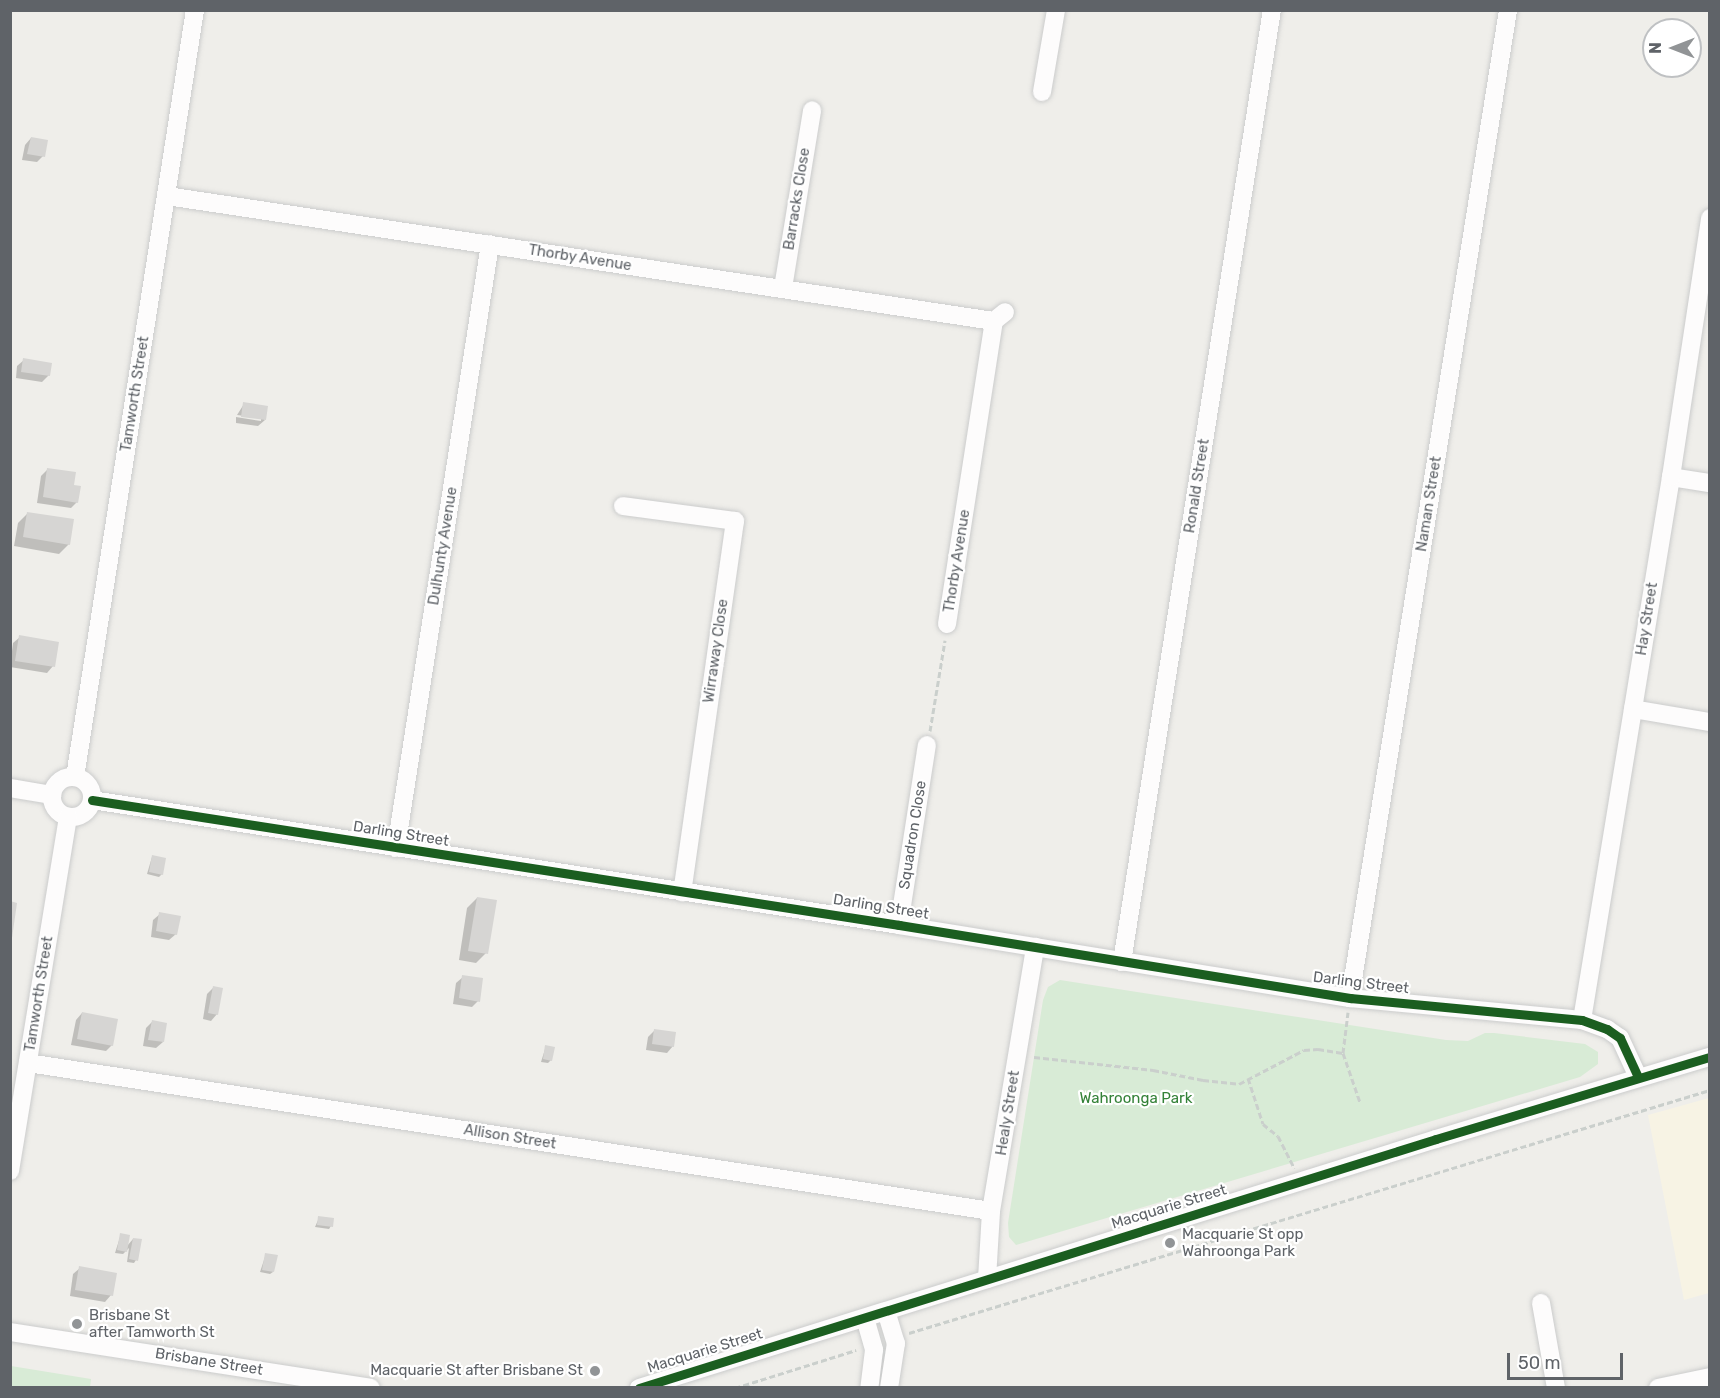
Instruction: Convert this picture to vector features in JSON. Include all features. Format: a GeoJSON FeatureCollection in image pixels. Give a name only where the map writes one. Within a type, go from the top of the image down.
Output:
{"type":"FeatureCollection","features":[{"type":"Feature","properties":{"kind":"street","name":"Tamworth Street"},"geometry":{"type":"LineString","coordinates":[[75,777],[195,10]]}},
{"type":"Feature","properties":{"kind":"street"},"geometry":{"type":"LineString","coordinates":[[1042,92],[1056,10]]}},
{"type":"Feature","properties":{"kind":"street","name":"Ronald Street"},"geometry":{"type":"LineString","coordinates":[[1122,962],[1272,10]]}},
{"type":"Feature","properties":{"kind":"street","name":"Naman Street"},"geometry":{"type":"LineString","coordinates":[[1350,998],[1508,10]]}},
{"type":"Feature","properties":{"kind":"street","name":"Barracks Close"},"geometry":{"type":"LineString","coordinates":[[783,288],[812,110]]}},
{"type":"Feature","properties":{"kind":"street","name":"Thorby Avenue"},"geometry":{"type":"LineString","coordinates":[[167,196],[783,288],[1000,316],[947,624]]}},
{"type":"Feature","properties":{"kind":"street","name":"Hay Street"},"geometry":{"type":"LineString","coordinates":[[1582,1020],[1671,477],[1710,218]]}},
{"type":"Feature","properties":{"kind":"street","name":"Dulhunty Avenue"},"geometry":{"type":"LineString","coordinates":[[396,848],[489,244]]}},
{"type":"Feature","properties":{"kind":"street"},"geometry":{"type":"LineString","coordinates":[[1671,477],[1710,483]]}},
{"type":"Feature","properties":{"kind":"street","name":"Wirraway Close"},"geometry":{"type":"LineString","coordinates":[[623,506],[735,521],[682,892]]}},
{"type":"Feature","properties":{"kind":"street"},"geometry":{"type":"LineString","coordinates":[[1633,710],[1710,722]]}},
{"type":"Feature","properties":{"kind":"street","name":"Squadron Close"},"geometry":{"type":"LineString","coordinates":[[899,925],[927,745]]}},
{"type":"Feature","properties":{"kind":"street"},"geometry":{"type":"LineString","coordinates":[[75,777],[86,783],[92,800],[81,815],[68,817],[58,811],[52,795],[63,780],[75,777]]}},
{"type":"Feature","properties":{"kind":"street"},"geometry":{"type":"LineString","coordinates":[[10,788],[52,795]]}},
{"type":"Feature","properties":{"kind":"street","name":"Darling Street"},"geometry":{"type":"LineString","coordinates":[[92,800],[899,925],[1350,998],[1582,1020],[1607,1029],[1620,1038],[1638,1077]]}},
{"type":"Feature","properties":{"kind":"street","name":"Tamworth Street"},"geometry":{"type":"LineString","coordinates":[[10,1171],[68,817]]}},
{"type":"Feature","properties":{"kind":"street","name":"Healy Street"},"geometry":{"type":"LineString","coordinates":[[987,1279],[991,1211],[1035,947]]}},
{"type":"Feature","properties":{"kind":"street","name":"Macquarie Street"},"geometry":{"type":"LineString","coordinates":[[639,1388],[1300,1181],[1710,1057]]}},
{"type":"Feature","properties":{"kind":"street","name":"Allison Street"},"geometry":{"type":"LineString","coordinates":[[28,1063],[991,1211]]}},
{"type":"Feature","properties":{"kind":"street"},"geometry":{"type":"LineString","coordinates":[[1540,1303],[1556,1388]]}},
{"type":"Feature","properties":{"kind":"street"},"geometry":{"type":"LineString","coordinates":[[886,1311],[896,1343],[889,1388]]}},
{"type":"Feature","properties":{"kind":"street"},"geometry":{"type":"LineString","coordinates":[[865,1318],[873,1345],[869,1388]]}},
{"type":"Feature","properties":{"kind":"street","name":"Brisbane Street"},"geometry":{"type":"LineString","coordinates":[[10,1332],[371,1388]]}},
{"type":"Feature","properties":{"kind":"street"},"geometry":{"type":"LineString","coordinates":[[1658,1388],[1710,1377]]}},
{"type":"Feature","properties":{"kind":"path"},"geometry":{"type":"LineString","coordinates":[[927,745],[947,624]]}},
{"type":"Feature","properties":{"kind":"path"},"geometry":{"type":"LineString","coordinates":[[1350,998],[1343,1053],[1360,1102]]}},
{"type":"Feature","properties":{"kind":"path"},"geometry":{"type":"LineString","coordinates":[[1017,1056],[1153,1070],[1203,1080],[1239,1084],[1304,1050],[1343,1053]]}},
{"type":"Feature","properties":{"kind":"path"},"geometry":{"type":"LineString","coordinates":[[1248,1078],[1263,1124],[1278,1136],[1300,1181]]}},
{"type":"Feature","properties":{"kind":"path"},"geometry":{"type":"LineString","coordinates":[[894,1338],[1710,1090]]}},
{"type":"Feature","properties":{"kind":"path"},"geometry":{"type":"LineString","coordinates":[[735,1388],[873,1345]]}},
{"type":"Feature","properties":{"kind":"shaded area"},"geometry":{"type":"Polygon","coordinates":[[[1709,1098],[1709,1293],[1684,1300],[1648,1115],[1709,1098]]]}},
{"type":"Feature","properties":{"kind":"green space","name":"Wahroonga Park"},"geometry":{"type":"Polygon","coordinates":[[[1060,980],[1446,1040],[1468,1041],[1485,1033],[1494,1033],[1585,1044],[1598,1052],[1598,1064],[1580,1077],[1016,1245],[1009,1237],[1008,1223],[1043,1000],[1048,987],[1060,980]]]}},
{"type":"Feature","properties":{"kind":"green space"},"geometry":{"type":"Polygon","coordinates":[[[11,1366],[91,1379],[90,1387],[11,1387],[11,1366]]]}},
{"type":"Feature","properties":{"kind":"building"},"geometry":{"type":"Polygon","coordinates":[[[31,137],[48,140],[45,157],[27,154],[31,137]]]}},
{"type":"Feature","properties":{"kind":"building"},"geometry":{"type":"Polygon","coordinates":[[[23,358],[52,363],[50,376],[21,372],[23,358]]]}},
{"type":"Feature","properties":{"kind":"building"},"geometry":{"type":"Polygon","coordinates":[[[243,402],[268,406],[266,420],[241,417],[243,402]]]}},
{"type":"Feature","properties":{"kind":"building"},"geometry":{"type":"Polygon","coordinates":[[[47,468],[76,472],[74,485],[81,486],[78,503],[43,497],[47,468]]]}},
{"type":"Feature","properties":{"kind":"building"},"geometry":{"type":"Polygon","coordinates":[[[27,512],[74,519],[70,545],[23,537],[27,512]]]}},
{"type":"Feature","properties":{"kind":"building"},"geometry":{"type":"Polygon","coordinates":[[[19,635],[59,642],[55,667],[15,661],[19,635]]]}},
{"type":"Feature","properties":{"kind":"building"},"geometry":{"type":"Polygon","coordinates":[[[152,855],[166,858],[163,875],[149,872],[152,855]]]}},
{"type":"Feature","properties":{"kind":"building"},"geometry":{"type":"Polygon","coordinates":[[[477,897],[497,900],[488,954],[468,951],[477,897]]]}},
{"type":"Feature","properties":{"kind":"building"},"geometry":{"type":"Polygon","coordinates":[[[10,901],[17,903],[12,938],[10,938],[10,901]]]}},
{"type":"Feature","properties":{"kind":"building"},"geometry":{"type":"Polygon","coordinates":[[[159,912],[181,916],[177,935],[156,931],[159,912]]]}},
{"type":"Feature","properties":{"kind":"building"},"geometry":{"type":"Polygon","coordinates":[[[462,975],[483,978],[480,1002],[459,998],[462,975]]]}},
{"type":"Feature","properties":{"kind":"building"},"geometry":{"type":"Polygon","coordinates":[[[213,986],[223,988],[218,1015],[208,1013],[213,986]]]}},
{"type":"Feature","properties":{"kind":"building"},"geometry":{"type":"Polygon","coordinates":[[[82,1012],[118,1019],[113,1046],[77,1039],[82,1012]]]}},
{"type":"Feature","properties":{"kind":"building"},"geometry":{"type":"Polygon","coordinates":[[[152,1020],[167,1023],[164,1042],[148,1040],[152,1020]]]}},
{"type":"Feature","properties":{"kind":"building"},"geometry":{"type":"Polygon","coordinates":[[[654,1029],[676,1032],[674,1047],[652,1044],[654,1029]]]}},
{"type":"Feature","properties":{"kind":"building"},"geometry":{"type":"Polygon","coordinates":[[[545,1045],[555,1047],[552,1061],[543,1059],[545,1045]]]}},
{"type":"Feature","properties":{"kind":"building"},"geometry":{"type":"Polygon","coordinates":[[[318,1216],[334,1218],[333,1227],[317,1225],[318,1216]]]}},
{"type":"Feature","properties":{"kind":"building"},"geometry":{"type":"Polygon","coordinates":[[[120,1233],[130,1235],[127,1252],[117,1250],[120,1233]]]}},
{"type":"Feature","properties":{"kind":"building"},"geometry":{"type":"Polygon","coordinates":[[[133,1238],[142,1239],[138,1261],[129,1259],[133,1238]]]}},
{"type":"Feature","properties":{"kind":"building"},"geometry":{"type":"Polygon","coordinates":[[[265,1253],[278,1255],[274,1272],[262,1270],[265,1253]]]}},
{"type":"Feature","properties":{"kind":"building"},"geometry":{"type":"Polygon","coordinates":[[[79,1266],[117,1273],[113,1296],[75,1290],[79,1266]]]}},
{"type":"Feature","properties":{"kind":"cycle path"},"geometry":{"type":"LineString","coordinates":[[92,800],[899,925],[1350,998],[1582,1020],[1607,1029],[1620,1038],[1638,1077]]}},
{"type":"Feature","properties":{"kind":"cycle path"},"geometry":{"type":"LineString","coordinates":[[639,1388],[1436,1139],[1710,1057]]}},
{"type":"Feature","properties":{"kind":"place","name":"Macquarie St opp Wahroonga Park"},"geometry":{"type":"Point","coordinates":[1170,1243]}},
{"type":"Feature","properties":{"kind":"place","name":"Brisbane St after Tamworth St"},"geometry":{"type":"Point","coordinates":[77,1324]}},
{"type":"Feature","properties":{"kind":"place","name":"Macquarie St after Brisbane St"},"geometry":{"type":"Point","coordinates":[595,1371]}}]}
